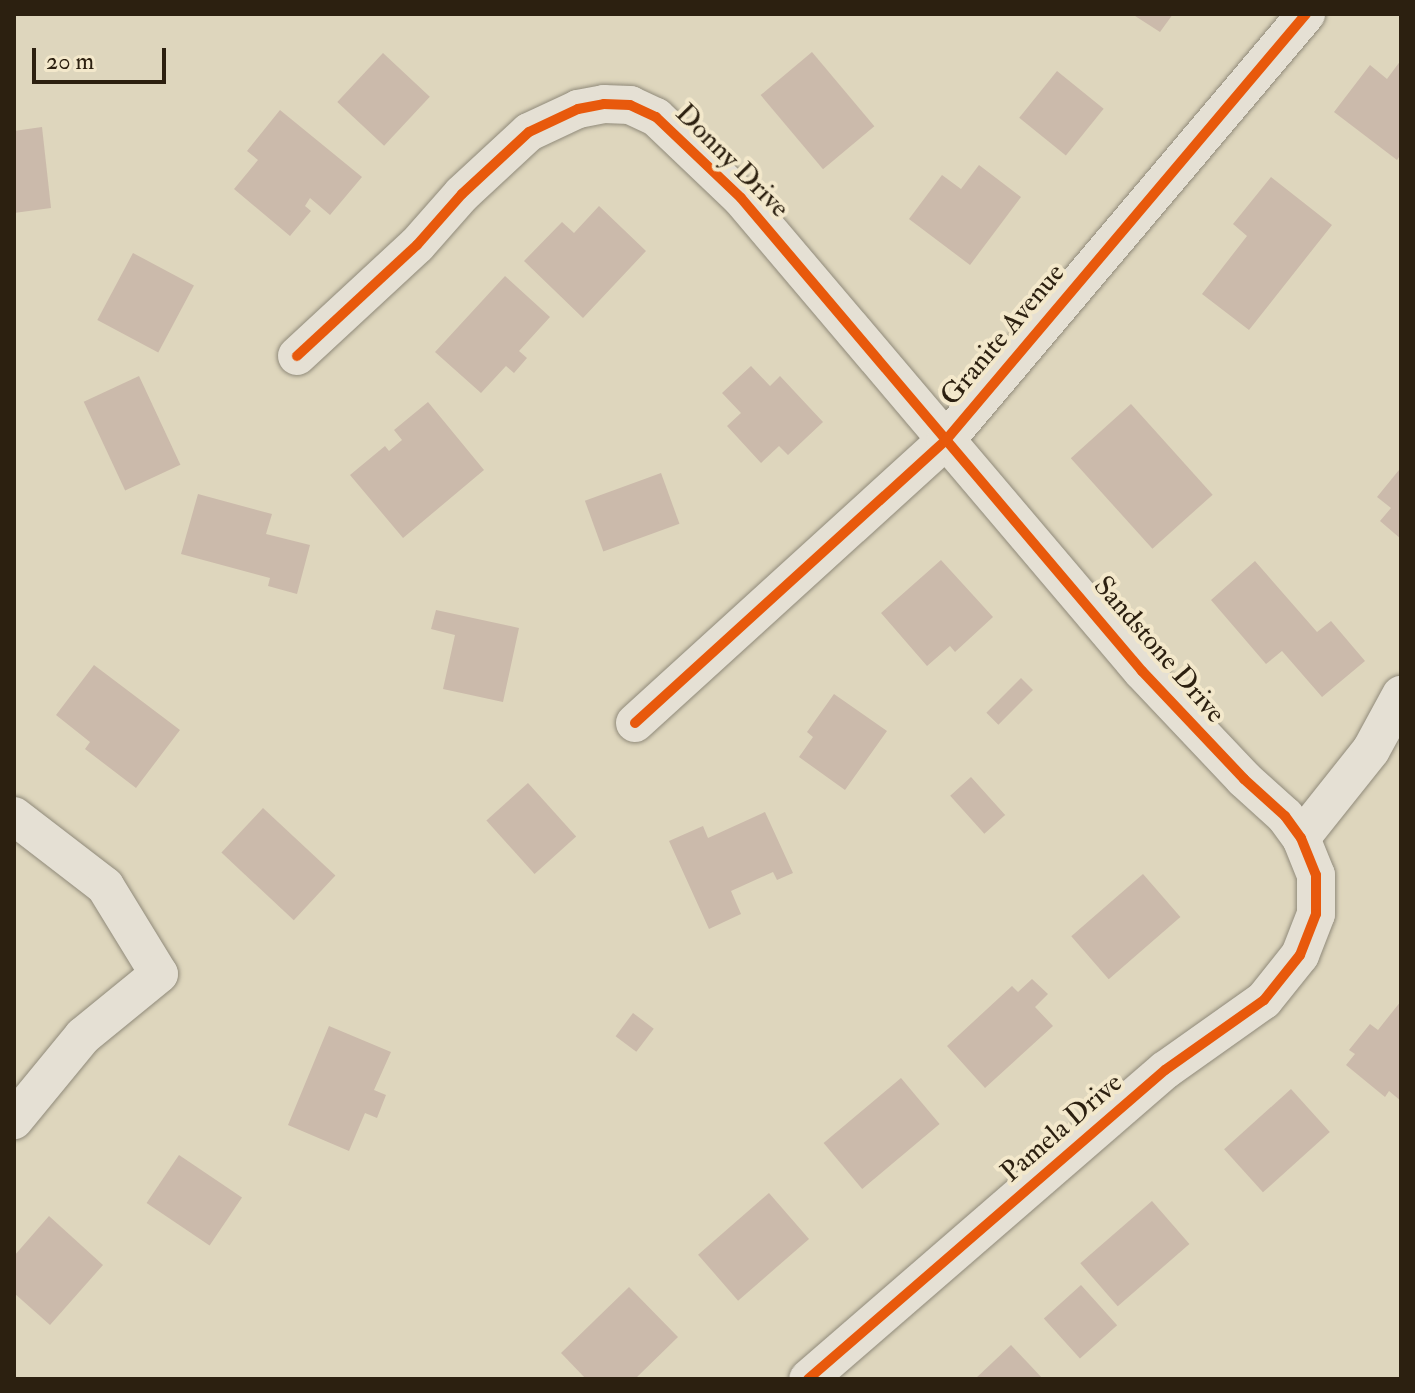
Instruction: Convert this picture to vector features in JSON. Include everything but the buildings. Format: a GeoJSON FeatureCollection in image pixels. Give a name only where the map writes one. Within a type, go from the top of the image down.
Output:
{"type":"FeatureCollection","features":[{"type":"Feature","properties":{"kind":"street","name":"Granite Avenue"},"geometry":{"type":"LineString","coordinates":[[635,723],[946,440],[1306,14]]}},
{"type":"Feature","properties":{"kind":"street","name":"Donny Drive"},"geometry":{"type":"LineString","coordinates":[[297,356],[417,245],[462,194],[529,132],[578,109],[604,104],[630,105],[656,117],[741,198],[946,440]]}},
{"type":"Feature","properties":{"kind":"street","name":"Sandstone Drive"},"geometry":{"type":"LineString","coordinates":[[946,440],[1150,680],[1244,779],[1285,816],[1301,838],[1316,875],[1319,897]]}},
{"type":"Feature","properties":{"kind":"street"},"geometry":{"type":"LineString","coordinates":[[1301,838],[1371,750],[1401,695]]}},
{"type":"Feature","properties":{"kind":"street"},"geometry":{"type":"LineString","coordinates":[[14,816],[105,886],[159,974],[83,1036],[14,1120]]}},
{"type":"Feature","properties":{"kind":"street","name":"Pamela Drive"},"geometry":{"type":"LineString","coordinates":[[808,1379],[1165,1070],[1264,1000],[1300,955],[1319,897]]}},
{"type":"Feature","properties":{"kind":"cycle path"},"geometry":{"type":"LineString","coordinates":[[635,723],[946,440],[1306,14]]}},
{"type":"Feature","properties":{"kind":"cycle path"},"geometry":{"type":"LineString","coordinates":[[297,356],[417,245],[462,194],[529,132],[578,109],[604,104],[630,105],[656,117],[741,198],[1142,671],[1244,779],[1285,816],[1301,838],[1316,875],[1316,914],[1300,955],[1264,1000],[1165,1070],[808,1379]]}}]}
